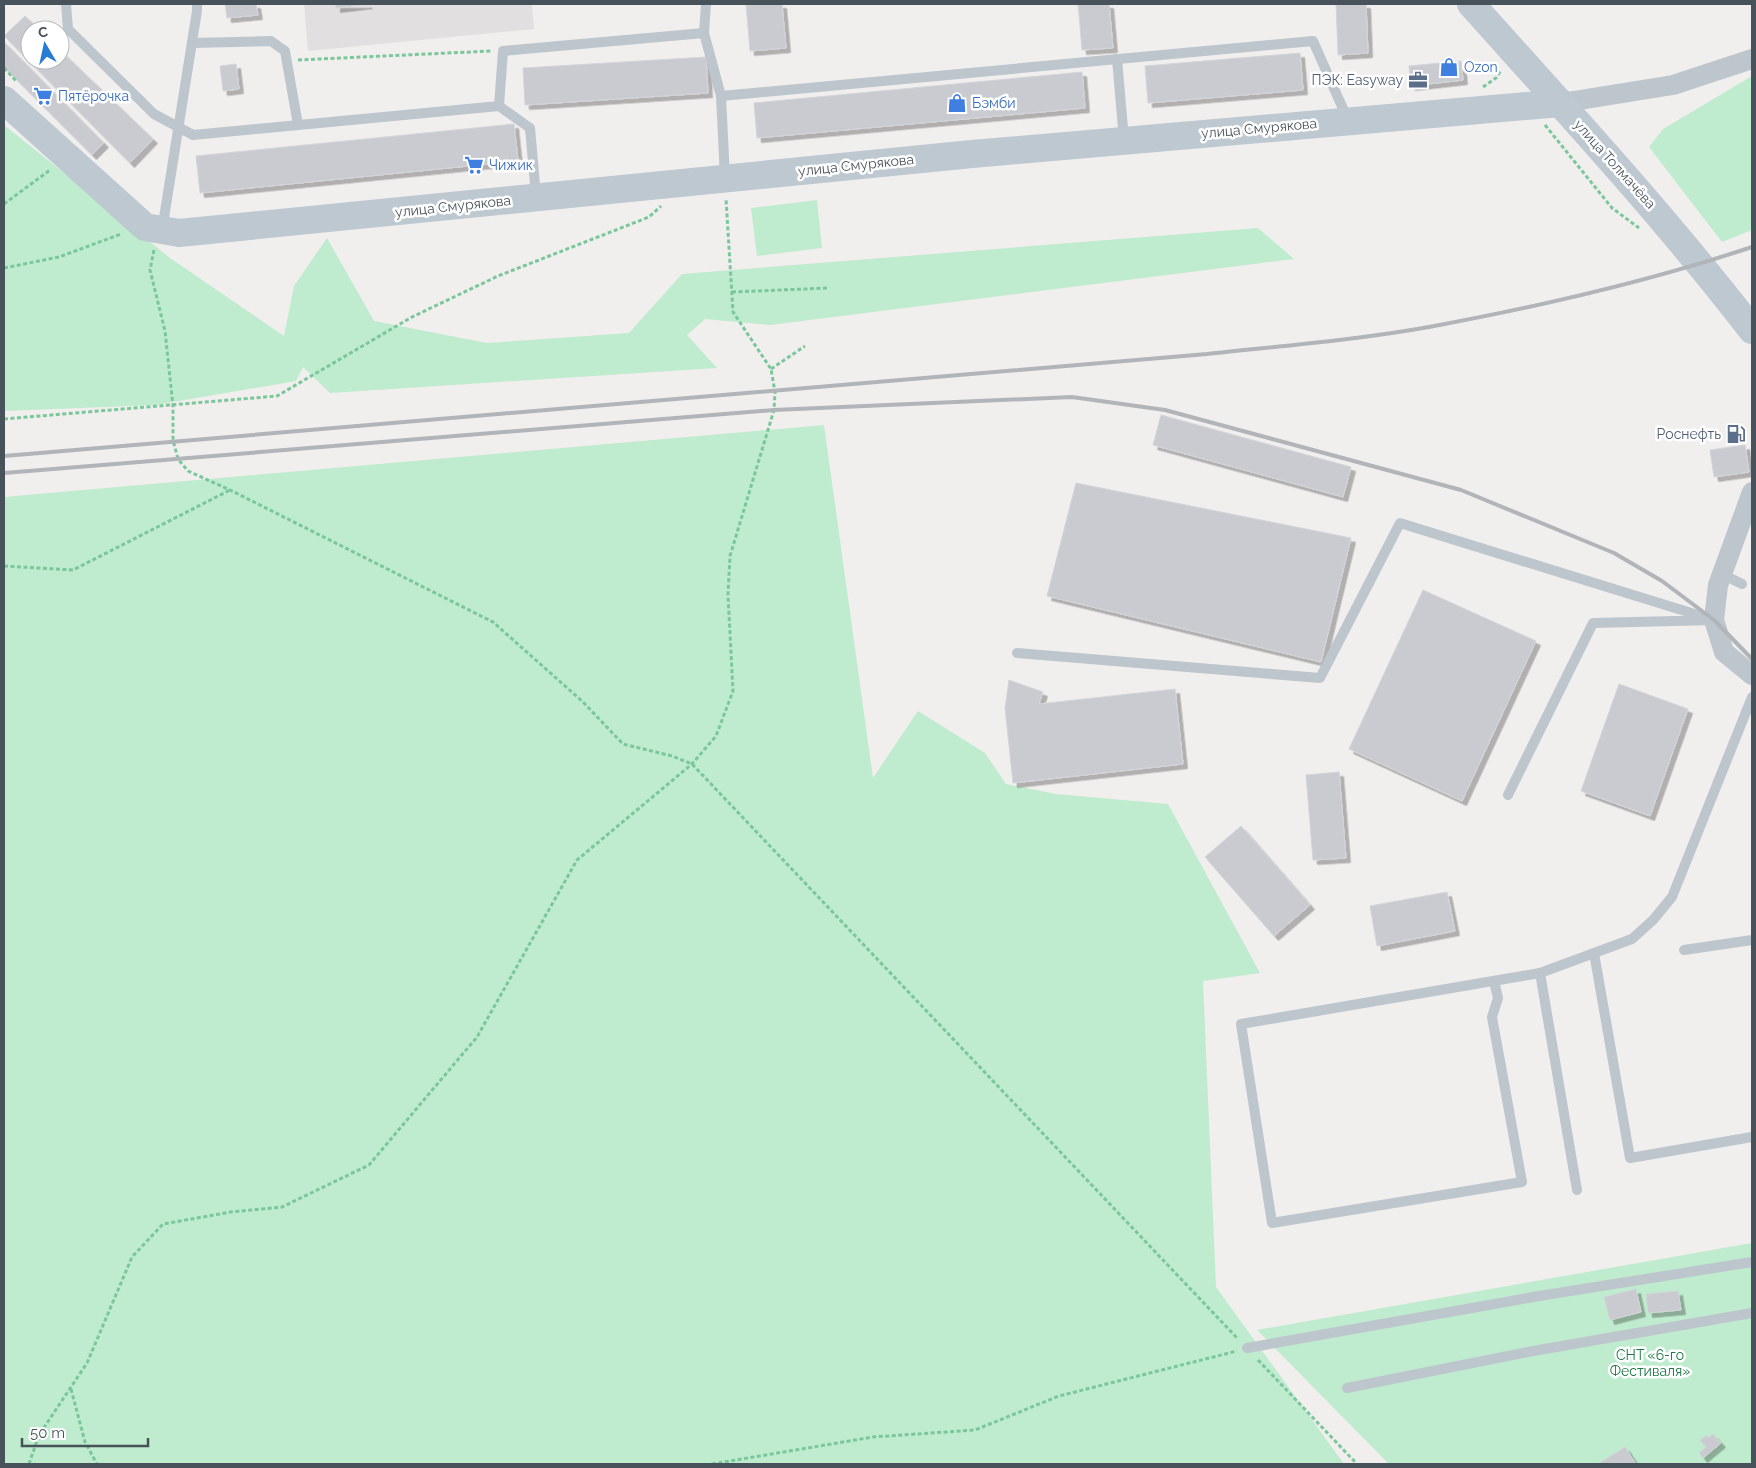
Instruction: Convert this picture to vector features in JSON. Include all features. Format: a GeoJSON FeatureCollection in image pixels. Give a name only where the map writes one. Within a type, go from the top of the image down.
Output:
{"type":"FeatureCollection","features":[{"type":"Feature","properties":{"kind":"street","name":"улица Толмачёва"},"geometry":{"type":"LineString","coordinates":[[1472,4],[1695,257],[1752,330]]}},
{"type":"Feature","properties":{"kind":"street","name":"улица Смурякова"},"geometry":{"type":"LineString","coordinates":[[155,229],[179,233],[1124,140],[1561,104],[1673,85],[1752,59]]}},
{"type":"Feature","properties":{"kind":"street"},"geometry":{"type":"LineString","coordinates":[[4,100],[155,229]]}},
{"type":"Feature","properties":{"kind":"street"},"geometry":{"type":"LineString","coordinates":[[1752,492],[1718,585],[1714,620],[1724,652],[1752,675]]}},
{"type":"Feature","properties":{"kind":"lane"},"geometry":{"type":"LineString","coordinates":[[66,4],[68,28],[154,114],[193,135],[500,106],[530,128],[536,198]]}},
{"type":"Feature","properties":{"kind":"lane"},"geometry":{"type":"LineString","coordinates":[[155,229],[177,128],[197,4]]}},
{"type":"Feature","properties":{"kind":"lane"},"geometry":{"type":"LineString","coordinates":[[706,4],[704,33],[721,96],[725,178]]}},
{"type":"Feature","properties":{"kind":"lane"},"geometry":{"type":"LineString","coordinates":[[500,106],[503,51],[704,33]]}},
{"type":"Feature","properties":{"kind":"lane"},"geometry":{"type":"LineString","coordinates":[[192,43],[271,41],[285,51],[298,125]]}},
{"type":"Feature","properties":{"kind":"lane"},"geometry":{"type":"LineString","coordinates":[[721,96],[1313,41],[1348,121]]}},
{"type":"Feature","properties":{"kind":"lane"},"geometry":{"type":"LineString","coordinates":[[1117,60],[1124,140]]}},
{"type":"Feature","properties":{"kind":"lane"},"geometry":{"type":"LineString","coordinates":[[1017,653],[1320,678],[1400,523],[1714,620]]}},
{"type":"Feature","properties":{"kind":"lane"},"geometry":{"type":"LineString","coordinates":[[1722,574],[1742,584]]}},
{"type":"Feature","properties":{"kind":"lane"},"geometry":{"type":"LineString","coordinates":[[1508,795],[1593,623],[1714,620]]}},
{"type":"Feature","properties":{"kind":"lane"},"geometry":{"type":"LineString","coordinates":[[1494,981],[1498,998],[1492,1017],[1522,1182],[1272,1223],[1241,1024],[1540,973],[1632,939],[1653,920],[1672,898],[1752,697]]}},
{"type":"Feature","properties":{"kind":"lane"},"geometry":{"type":"LineString","coordinates":[[1684,950],[1752,940]]}},
{"type":"Feature","properties":{"kind":"lane"},"geometry":{"type":"LineString","coordinates":[[1594,953],[1630,1158],[1752,1137]]}},
{"type":"Feature","properties":{"kind":"lane"},"geometry":{"type":"LineString","coordinates":[[1540,973],[1576,1190]]}},
{"type":"Feature","properties":{"kind":"lane"},"geometry":{"type":"LineString","coordinates":[[1247,1348],[1539,1296],[1752,1262]]}},
{"type":"Feature","properties":{"kind":"lane"},"geometry":{"type":"LineString","coordinates":[[1347,1388],[1533,1351],[1752,1313]]}},
{"type":"Feature","properties":{"kind":"path"},"geometry":{"type":"LineString","coordinates":[[287,61],[503,51]]}},
{"type":"Feature","properties":{"kind":"path"},"geometry":{"type":"LineString","coordinates":[[4,204],[57,165]]}},
{"type":"Feature","properties":{"kind":"path"},"geometry":{"type":"LineString","coordinates":[[29,1464],[39,1435],[87,1363],[132,1257],[163,1224],[282,1206],[369,1165],[477,1037],[577,860],[692,764],[716,736],[733,691],[728,595],[730,556],[774,410],[775,392],[771,369],[733,312],[725,178]]}},
{"type":"Feature","properties":{"kind":"path"},"geometry":{"type":"LineString","coordinates":[[4,419],[277,396],[412,317],[498,276],[649,217],[662,205]]}},
{"type":"Feature","properties":{"kind":"path"},"geometry":{"type":"LineString","coordinates":[[4,268],[59,257],[155,229],[150,270],[165,331],[173,406],[173,440],[178,459],[188,471],[230,490],[493,622],[583,702],[623,744],[672,756],[692,764],[1357,1464]]}},
{"type":"Feature","properties":{"kind":"path"},"geometry":{"type":"LineString","coordinates":[[732,292],[829,288]]}},
{"type":"Feature","properties":{"kind":"path"},"geometry":{"type":"LineString","coordinates":[[771,369],[805,346]]}},
{"type":"Feature","properties":{"kind":"path"},"geometry":{"type":"LineString","coordinates":[[4,566],[73,570],[230,490]]}},
{"type":"Feature","properties":{"kind":"path"},"geometry":{"type":"LineString","coordinates":[[712,1464],[873,1437],[975,1430],[1059,1396],[1247,1348]]}},
{"type":"Feature","properties":{"kind":"path"},"geometry":{"type":"LineString","coordinates":[[70,1389],[85,1442],[97,1464]]}},
{"type":"Feature","properties":{"kind":"shaded area"},"geometry":{"type":"Polygon","coordinates":[[[304,4],[532,4],[534,29],[308,51],[304,4]]]}},
{"type":"Feature","properties":{"kind":"green space"},"geometry":{"type":"Polygon","coordinates":[[[1752,76],[1752,230],[1722,242],[1649,147],[1663,129],[1752,76]]]}},
{"type":"Feature","properties":{"kind":"green space"},"geometry":{"type":"Polygon","coordinates":[[[4,125],[170,258],[284,336],[294,286],[327,238],[374,321],[487,343],[629,333],[682,274],[1258,228],[1294,259],[770,325],[705,319],[687,335],[717,368],[330,393],[303,367],[296,381],[156,405],[4,411],[4,125]]]}},
{"type":"Feature","properties":{"kind":"green space"},"geometry":{"type":"Polygon","coordinates":[[[817,200],[822,248],[757,256],[751,208],[817,200]]]}},
{"type":"Feature","properties":{"kind":"green space"},"geometry":{"type":"Polygon","coordinates":[[[824,425],[873,778],[918,711],[985,753],[1006,784],[1056,794],[1168,804],[1260,973],[1203,981],[1216,1287],[1344,1464],[4,1464],[4,497],[824,425]]]}},
{"type":"Feature","properties":{"kind":"green space","name":"СНТ «6-го Фестиваля»"},"geometry":{"type":"Polygon","coordinates":[[[1752,1243],[1752,1464],[1389,1464],[1257,1330],[1752,1243]]]}},
{"type":"Feature","properties":{"kind":"building"},"geometry":{"type":"Polygon","coordinates":[[[225,4],[256,4],[258,15],[227,18],[225,4]]]}},
{"type":"Feature","properties":{"kind":"building"},"geometry":{"type":"Polygon","coordinates":[[[336,4],[368,4],[336,8],[336,4]]]}},
{"type":"Feature","properties":{"kind":"building"},"geometry":{"type":"Polygon","coordinates":[[[746,4],[782,4],[786,48],[750,51],[746,4]]]}},
{"type":"Feature","properties":{"kind":"building"},"geometry":{"type":"Polygon","coordinates":[[[1078,4],[1109,4],[1113,48],[1082,50],[1078,4]]]}},
{"type":"Feature","properties":{"kind":"building"},"geometry":{"type":"Polygon","coordinates":[[[1336,4],[1366,4],[1368,53],[1338,55],[1336,4]]]}},
{"type":"Feature","properties":{"kind":"building"},"geometry":{"type":"Polygon","coordinates":[[[25,16],[29,20],[21,20],[25,16]]]}},
{"type":"Feature","properties":{"kind":"building"},"geometry":{"type":"Polygon","coordinates":[[[20,21],[20,52],[4,36],[20,21]]]}},
{"type":"Feature","properties":{"kind":"building"},"geometry":{"type":"Polygon","coordinates":[[[4,42],[20,58],[20,70],[32,70],[104,143],[92,155],[4,67],[4,42]]]}},
{"type":"Feature","properties":{"kind":"building"},"geometry":{"type":"Polygon","coordinates":[[[1300,53],[1303,90],[1148,103],[1145,66],[1300,53]]]}},
{"type":"Feature","properties":{"kind":"building"},"geometry":{"type":"Polygon","coordinates":[[[706,57],[708,93],[525,105],[523,68],[706,57]]]}},
{"type":"Feature","properties":{"kind":"building"},"geometry":{"type":"Polygon","coordinates":[[[70,60],[153,139],[130,163],[38,70],[70,70],[70,60]]]}},
{"type":"Feature","properties":{"kind":"building"},"geometry":{"type":"Polygon","coordinates":[[[1461,61],[1463,80],[1411,86],[1409,66],[1461,61]]]}},
{"type":"Feature","properties":{"kind":"building"},"geometry":{"type":"Polygon","coordinates":[[[236,64],[239,89],[223,91],[220,66],[236,64]]]}},
{"type":"Feature","properties":{"kind":"building"},"geometry":{"type":"Polygon","coordinates":[[[1082,72],[1085,108],[757,138],[754,103],[1082,72]]]}},
{"type":"Feature","properties":{"kind":"building"},"geometry":{"type":"Polygon","coordinates":[[[514,124],[518,161],[200,193],[196,156],[514,124]]]}},
{"type":"Feature","properties":{"kind":"building"},"geometry":{"type":"Polygon","coordinates":[[[1161,415],[1351,467],[1343,497],[1153,445],[1161,415]]]}},
{"type":"Feature","properties":{"kind":"building"},"geometry":{"type":"Polygon","coordinates":[[[1745,445],[1749,472],[1714,477],[1710,450],[1745,445]]]}},
{"type":"Feature","properties":{"kind":"building"},"geometry":{"type":"Polygon","coordinates":[[[1076,483],[1351,538],[1321,662],[1047,596],[1076,483]]]}},
{"type":"Feature","properties":{"kind":"building"},"geometry":{"type":"Polygon","coordinates":[[[1423,590],[1536,641],[1462,801],[1349,749],[1423,590]]]}},
{"type":"Feature","properties":{"kind":"building"},"geometry":{"type":"Polygon","coordinates":[[[1009,680],[1043,692],[1039,704],[1175,689],[1183,764],[1013,783],[1005,708],[1009,680]]]}},
{"type":"Feature","properties":{"kind":"building"},"geometry":{"type":"Polygon","coordinates":[[[1619,684],[1688,709],[1650,816],[1581,791],[1619,684]]]}},
{"type":"Feature","properties":{"kind":"building"},"geometry":{"type":"Polygon","coordinates":[[[1339,772],[1346,858],[1313,860],[1306,775],[1339,772]]]}},
{"type":"Feature","properties":{"kind":"building"},"geometry":{"type":"Polygon","coordinates":[[[1241,826],[1310,905],[1274,936],[1205,857],[1241,826]]]}},
{"type":"Feature","properties":{"kind":"building"},"geometry":{"type":"Polygon","coordinates":[[[1447,892],[1455,931],[1377,946],[1370,906],[1447,892]]]}},
{"type":"Feature","properties":{"kind":"building"},"geometry":{"type":"Polygon","coordinates":[[[1636,1289],[1641,1312],[1610,1320],[1604,1297],[1636,1289]]]}},
{"type":"Feature","properties":{"kind":"building"},"geometry":{"type":"Polygon","coordinates":[[[1678,1291],[1681,1310],[1648,1313],[1646,1294],[1678,1291]]]}},
{"type":"Feature","properties":{"kind":"building"},"geometry":{"type":"Polygon","coordinates":[[[1713,1434],[1721,1443],[1703,1458],[1699,1453],[1706,1447],[1700,1440],[1707,1435],[1708,1438],[1713,1434]]]}},
{"type":"Feature","properties":{"kind":"building"},"geometry":{"type":"Polygon","coordinates":[[[1625,1447],[1636,1464],[1598,1464],[1625,1447]]]}},
{"type":"Feature","properties":{"kind":"railway"},"geometry":{"type":"LineString","coordinates":[[4,456],[1207,354],[1346,339],[1402,332],[1551,302],[1632,282],[1752,247]]}},
{"type":"Feature","properties":{"kind":"railway"},"geometry":{"type":"LineString","coordinates":[[4,473],[774,410],[1072,397],[1165,410],[1461,490],[1614,553],[1662,581],[1714,620],[1752,659]]}},
{"type":"Feature","properties":{"kind":"place","name":"Ozon"},"geometry":{"type":"Point","coordinates":[1449,67]}},
{"type":"Feature","properties":{"kind":"place","name":"ПЭК: Easyway"},"geometry":{"type":"Point","coordinates":[1418,80]}},
{"type":"Feature","properties":{"kind":"place","name":"Пятёрочка"},"geometry":{"type":"Point","coordinates":[43,96]}},
{"type":"Feature","properties":{"kind":"place","name":"Бэмби"},"geometry":{"type":"Point","coordinates":[957,103]}},
{"type":"Feature","properties":{"kind":"place","name":"Чижик"},"geometry":{"type":"Point","coordinates":[474,165]}},
{"type":"Feature","properties":{"kind":"place","name":"Роснефть"},"geometry":{"type":"Point","coordinates":[1736,434]}}]}
